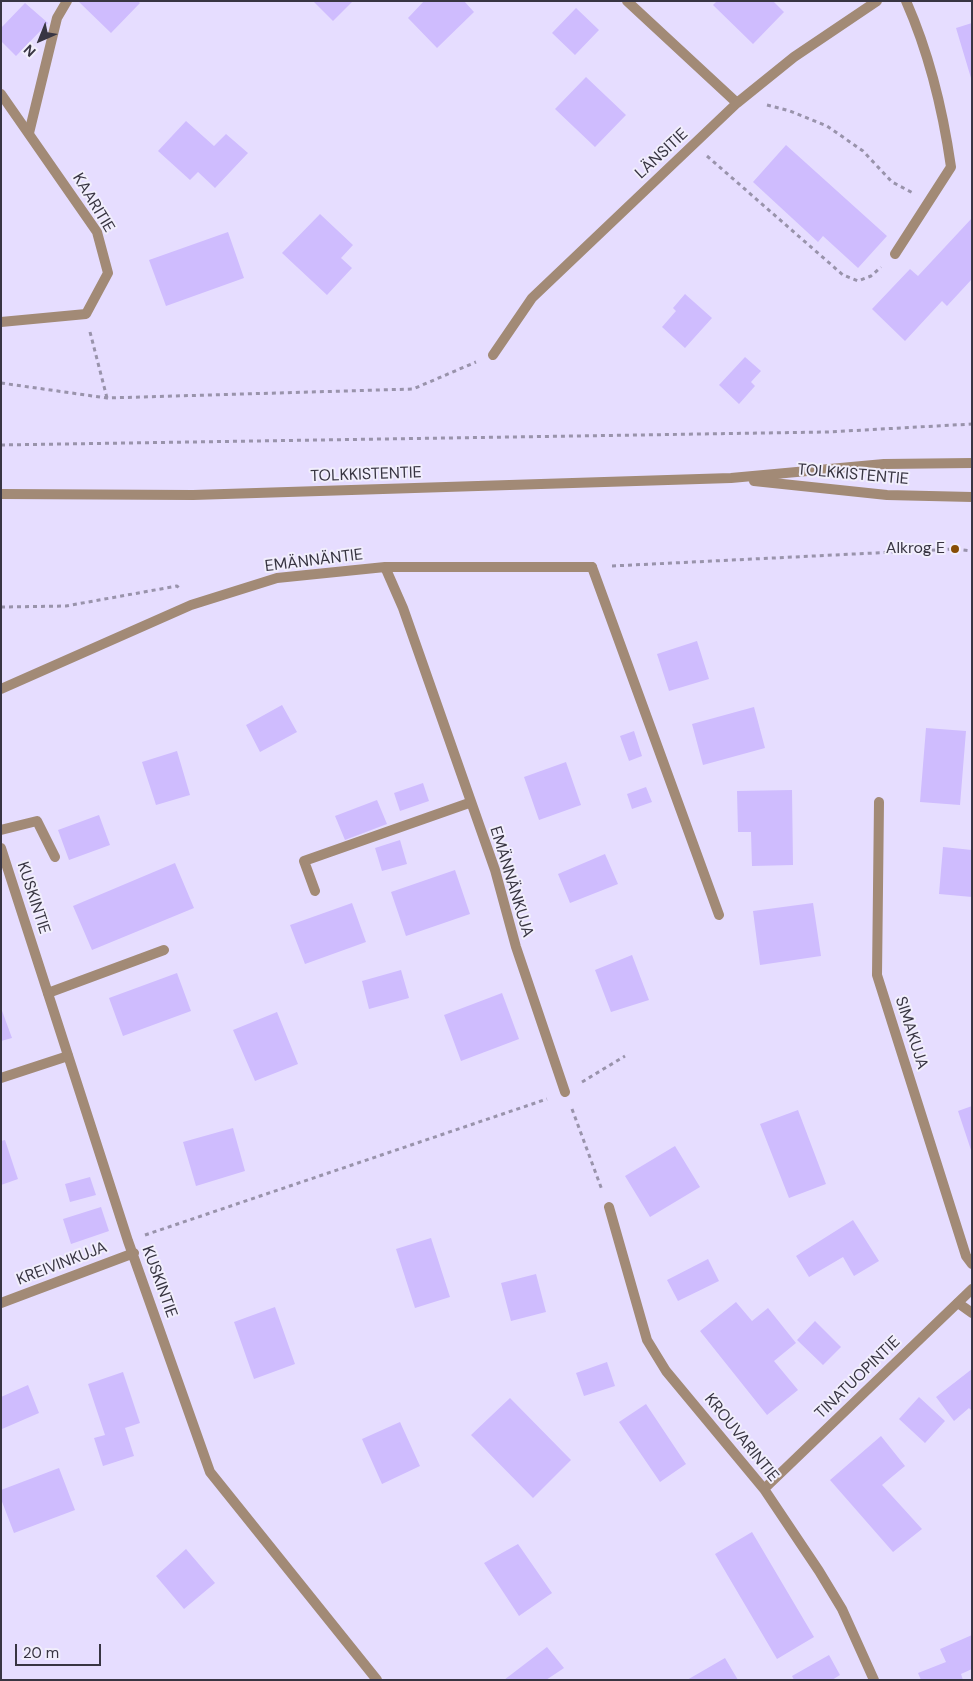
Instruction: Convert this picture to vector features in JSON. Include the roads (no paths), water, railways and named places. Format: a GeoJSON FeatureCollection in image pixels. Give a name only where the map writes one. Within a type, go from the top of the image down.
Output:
{"type":"FeatureCollection","features":[{"type":"Feature","properties":{"kind":"street"},"geometry":{"type":"LineString","coordinates":[[29,133],[57,18],[67,1]]}},
{"type":"Feature","properties":{"kind":"street"},"geometry":{"type":"LineString","coordinates":[[627,1],[737,103]]}},
{"type":"Feature","properties":{"kind":"street","name":"LÄNSITIE"},"geometry":{"type":"LineString","coordinates":[[493,355],[532,298],[737,103],[794,57],[877,1]]}},
{"type":"Feature","properties":{"kind":"street"},"geometry":{"type":"LineString","coordinates":[[894,254],[951,167],[945,128],[923,45],[906,1]]}},
{"type":"Feature","properties":{"kind":"street","name":"KAARITIE"},"geometry":{"type":"LineString","coordinates":[[1,94],[97,232],[108,273],[86,314],[1,322]]}},
{"type":"Feature","properties":{"kind":"street","name":"TOLKKISTENTIE"},"geometry":{"type":"LineString","coordinates":[[1,494],[193,495],[731,478],[884,464],[972,463]]}},
{"type":"Feature","properties":{"kind":"street","name":"TOLKKISTENTIE"},"geometry":{"type":"LineString","coordinates":[[731,478],[887,494],[972,497]]}},
{"type":"Feature","properties":{"kind":"street","name":"EMÄNNÄNTIE"},"geometry":{"type":"LineString","coordinates":[[1,689],[191,605],[276,578],[385,567],[592,567],[719,915]]}},
{"type":"Feature","properties":{"kind":"street","name":"EMÄNNÄNKUJA"},"geometry":{"type":"LineString","coordinates":[[385,567],[403,608],[494,870],[516,947],[565,1092]]}},
{"type":"Feature","properties":{"kind":"street","name":"SIMAKUJA"},"geometry":{"type":"LineString","coordinates":[[879,802],[877,976],[966,1256],[972,1264]]}},
{"type":"Feature","properties":{"kind":"street"},"geometry":{"type":"LineString","coordinates":[[315,891],[304,861],[470,803]]}},
{"type":"Feature","properties":{"kind":"street"},"geometry":{"type":"LineString","coordinates":[[1,830],[37,821],[55,857]]}},
{"type":"Feature","properties":{"kind":"street","name":"KUSKINTIE"},"geometry":{"type":"LineString","coordinates":[[1,848],[128,1241],[134,1253],[210,1472],[377,1680]]}},
{"type":"Feature","properties":{"kind":"street"},"geometry":{"type":"LineString","coordinates":[[48,993],[164,950]]}},
{"type":"Feature","properties":{"kind":"street"},"geometry":{"type":"LineString","coordinates":[[1,1078],[68,1056]]}},
{"type":"Feature","properties":{"kind":"street","name":"KROUVARINTIE"},"geometry":{"type":"LineString","coordinates":[[609,1207],[647,1340],[666,1371],[764,1489],[819,1570],[842,1609],[874,1680]]}},
{"type":"Feature","properties":{"kind":"street","name":"KREIVINKUJA"},"geometry":{"type":"LineString","coordinates":[[1,1303],[134,1253]]}},
{"type":"Feature","properties":{"kind":"street","name":"TINATUOPINTIE"},"geometry":{"type":"LineString","coordinates":[[764,1489],[972,1289]]}},
{"type":"Feature","properties":{"kind":"street"},"geometry":{"type":"LineString","coordinates":[[958,1303],[972,1313]]}},
{"type":"Feature","properties":{"kind":"place","name":"Alkrog E"},"geometry":{"type":"Point","coordinates":[955,549]}}]}
